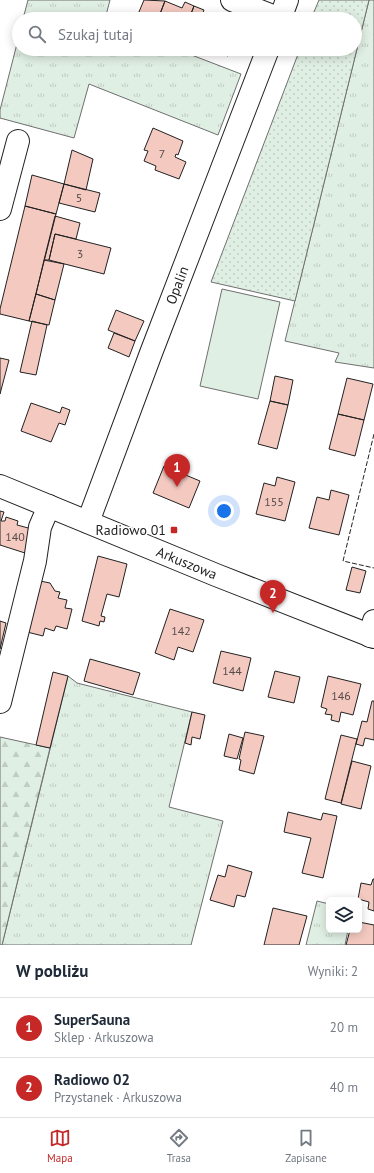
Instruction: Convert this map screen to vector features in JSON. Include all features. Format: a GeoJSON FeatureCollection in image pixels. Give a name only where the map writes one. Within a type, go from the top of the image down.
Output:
{"type":"FeatureCollection","features":[{"type":"Feature","properties":{"kind":"street"},"geometry":{"type":"LineString","coordinates":[[232,0],[262,12]]}},
{"type":"Feature","properties":{"kind":"street"},"geometry":{"type":"LineString","coordinates":[[283,12],[287,0]]}},
{"type":"Feature","properties":{"kind":"street","name":"Opalin"},"geometry":{"type":"LineString","coordinates":[[88,522],[151,353],[265,56]]}},
{"type":"Feature","properties":{"kind":"street"},"geometry":{"type":"LineString","coordinates":[[0,209],[18,140]]}},
{"type":"Feature","properties":{"kind":"street","name":"Arkuszowa"},"geometry":{"type":"LineString","coordinates":[[0,486],[216,575],[373,631]]}},
{"type":"Feature","properties":{"kind":"street"},"geometry":{"type":"LineString","coordinates":[[0,702],[35,561],[40,527],[49,506]]}},
{"type":"Feature","properties":{"kind":"green space"},"geometry":{"type":"Polygon","coordinates":[[[28,0],[110,0],[107,12],[25,12],[28,0]]]}},
{"type":"Feature","properties":{"kind":"green space"},"geometry":{"type":"Polygon","coordinates":[[[319,0],[369,0],[362,28],[362,12],[314,12],[319,0]]]}},
{"type":"Feature","properties":{"kind":"green space"},"geometry":{"type":"Polygon","coordinates":[[[369,0],[374,0],[374,368],[335,362],[339,353],[285,341],[355,56],[362,56],[362,28],[369,0]]]}},
{"type":"Feature","properties":{"kind":"green space"},"geometry":{"type":"Polygon","coordinates":[[[14,56],[194,56],[241,74],[218,135],[89,84],[74,138],[0,118],[0,110],[14,56]]]}},
{"type":"Feature","properties":{"kind":"green space"},"geometry":{"type":"Polygon","coordinates":[[[297,56],[355,56],[295,301],[211,282],[297,56]]]}},
{"type":"Feature","properties":{"kind":"green space"},"geometry":{"type":"Polygon","coordinates":[[[222,289],[280,302],[258,399],[200,386],[222,289]]]}},
{"type":"Feature","properties":{"kind":"green space"},"geometry":{"type":"Polygon","coordinates":[[[68,676],[77,683],[192,712],[169,807],[223,821],[191,945],[2,945],[68,676]]]}},
{"type":"Feature","properties":{"kind":"green space"},"geometry":{"type":"Polygon","coordinates":[[[0,737],[50,748],[2,945],[0,945],[0,737]]]}},
{"type":"Feature","properties":{"kind":"green space"},"geometry":{"type":"Polygon","coordinates":[[[317,901],[326,903],[326,933],[347,933],[345,945],[306,945],[317,901]]]}},
{"type":"Feature","properties":{"kind":"building"},"geometry":{"type":"Polygon","coordinates":[[[144,0],[165,1],[161,12],[139,12],[144,0]]]}},
{"type":"Feature","properties":{"kind":"building"},"geometry":{"type":"Polygon","coordinates":[[[165,1],[182,8],[185,2],[194,6],[192,12],[161,12],[165,1]]]}},
{"type":"Feature","properties":{"kind":"building"},"geometry":{"type":"Polygon","coordinates":[[[194,6],[204,10],[203,12],[192,12],[194,6]]]}},
{"type":"Feature","properties":{"kind":"building"},"geometry":{"type":"Polygon","coordinates":[[[153,128],[183,141],[178,155],[176,154],[175,157],[186,162],[179,179],[155,170],[156,166],[144,161],[148,151],[144,150],[153,128]]]}},
{"type":"Feature","properties":{"kind":"building"},"geometry":{"type":"Polygon","coordinates":[[[72,150],[93,159],[86,190],[64,184],[72,150]]]}},
{"type":"Feature","properties":{"kind":"building"},"geometry":{"type":"Polygon","coordinates":[[[32,175],[64,184],[56,214],[25,206],[32,175]]]}},
{"type":"Feature","properties":{"kind":"building"},"geometry":{"type":"Polygon","coordinates":[[[64,184],[100,193],[95,212],[59,203],[64,184]]]}},
{"type":"Feature","properties":{"kind":"building"},"geometry":{"type":"Polygon","coordinates":[[[25,206],[56,214],[29,321],[0,314],[25,206]]]}},
{"type":"Feature","properties":{"kind":"building"},"geometry":{"type":"Polygon","coordinates":[[[55,216],[80,223],[76,239],[55,234],[49,260],[44,260],[55,216]]]}},
{"type":"Feature","properties":{"kind":"building"},"geometry":{"type":"Polygon","coordinates":[[[55,234],[111,248],[104,274],[49,260],[55,234]]]}},
{"type":"Feature","properties":{"kind":"building"},"geometry":{"type":"Polygon","coordinates":[[[44,260],[64,264],[55,300],[36,294],[44,260]]]}},
{"type":"Feature","properties":{"kind":"building"},"geometry":{"type":"Polygon","coordinates":[[[36,294],[55,300],[49,325],[29,321],[36,294]]]}},
{"type":"Feature","properties":{"kind":"building"},"geometry":{"type":"Polygon","coordinates":[[[116,310],[144,321],[135,341],[108,330],[116,310]]]}},
{"type":"Feature","properties":{"kind":"building"},"geometry":{"type":"Polygon","coordinates":[[[32,321],[47,325],[36,375],[20,372],[32,321]]]}},
{"type":"Feature","properties":{"kind":"building"},"geometry":{"type":"Polygon","coordinates":[[[114,333],[135,341],[129,357],[108,348],[114,333]]]}},
{"type":"Feature","properties":{"kind":"building"},"geometry":{"type":"Polygon","coordinates":[[[0,358],[9,360],[0,394],[0,358]]]}},
{"type":"Feature","properties":{"kind":"building"},"geometry":{"type":"Polygon","coordinates":[[[275,376],[293,380],[288,405],[270,401],[275,376]]]}},
{"type":"Feature","properties":{"kind":"building"},"geometry":{"type":"Polygon","coordinates":[[[347,378],[373,384],[364,420],[338,414],[347,378]]]}},
{"type":"Feature","properties":{"kind":"building"},"geometry":{"type":"Polygon","coordinates":[[[270,401],[288,405],[277,449],[258,444],[270,401]]]}},
{"type":"Feature","properties":{"kind":"building"},"geometry":{"type":"Polygon","coordinates":[[[31,403],[60,413],[62,407],[70,410],[65,425],[59,423],[51,442],[21,431],[31,403]]]}},
{"type":"Feature","properties":{"kind":"building"},"geometry":{"type":"Polygon","coordinates":[[[338,414],[364,420],[355,456],[329,449],[338,414]]]}},
{"type":"Feature","properties":{"kind":"building"},"geometry":{"type":"Polygon","coordinates":[[[164,466],[200,481],[189,508],[153,493],[164,466]]]}},
{"type":"Feature","properties":{"kind":"building"},"geometry":{"type":"Polygon","coordinates":[[[277,477],[295,482],[285,521],[256,514],[264,483],[275,486],[277,477]]]}},
{"type":"Feature","properties":{"kind":"building"},"geometry":{"type":"Polygon","coordinates":[[[331,490],[349,495],[339,535],[309,528],[317,497],[329,500],[331,490]]]}},
{"type":"Feature","properties":{"kind":"building"},"geometry":{"type":"Polygon","coordinates":[[[0,511],[4,512],[1,521],[5,521],[6,517],[18,521],[17,525],[32,529],[25,553],[0,545],[0,511]]]}},
{"type":"Feature","properties":{"kind":"building"},"geometry":{"type":"Polygon","coordinates":[[[98,556],[127,564],[119,597],[107,594],[101,616],[105,617],[104,622],[100,621],[99,626],[82,621],[98,556]]]}},
{"type":"Feature","properties":{"kind":"building"},"geometry":{"type":"Polygon","coordinates":[[[352,567],[366,571],[360,593],[346,590],[352,567]]]}},
{"type":"Feature","properties":{"kind":"building"},"geometry":{"type":"Polygon","coordinates":[[[40,581],[50,583],[55,591],[60,592],[58,598],[67,600],[65,608],[72,609],[67,629],[56,626],[54,631],[45,628],[43,636],[27,632],[40,581]]]}},
{"type":"Feature","properties":{"kind":"building"},"geometry":{"type":"Polygon","coordinates":[[[170,609],[204,620],[193,652],[178,647],[174,660],[155,653],[170,609]]]}},
{"type":"Feature","properties":{"kind":"building"},"geometry":{"type":"Polygon","coordinates":[[[0,621],[6,623],[0,649],[0,621]]]}},
{"type":"Feature","properties":{"kind":"building"},"geometry":{"type":"Polygon","coordinates":[[[221,651],[251,658],[243,691],[213,683],[221,651]]]}},
{"type":"Feature","properties":{"kind":"building"},"geometry":{"type":"Polygon","coordinates":[[[90,659],[140,673],[133,695],[84,681],[90,659]]]}},
{"type":"Feature","properties":{"kind":"building"},"geometry":{"type":"Polygon","coordinates":[[[275,671],[300,677],[294,703],[268,697],[275,671]]]}},
{"type":"Feature","properties":{"kind":"building"},"geometry":{"type":"Polygon","coordinates":[[[53,672],[68,676],[50,748],[36,745],[53,672]]]}},
{"type":"Feature","properties":{"kind":"building"},"geometry":{"type":"Polygon","coordinates":[[[328,676],[361,684],[353,715],[341,712],[339,722],[331,720],[332,715],[325,714],[327,709],[321,707],[328,676]]]}},
{"type":"Feature","properties":{"kind":"building"},"geometry":{"type":"Polygon","coordinates":[[[372,701],[374,701],[374,740],[365,738],[363,746],[356,744],[362,721],[367,722],[372,701]]]}},
{"type":"Feature","properties":{"kind":"building"},"geometry":{"type":"Polygon","coordinates":[[[192,712],[205,715],[200,739],[192,737],[191,745],[185,743],[192,712]]]}},
{"type":"Feature","properties":{"kind":"building"},"geometry":{"type":"Polygon","coordinates":[[[245,732],[264,736],[254,774],[239,770],[241,760],[239,759],[245,732]]]}},
{"type":"Feature","properties":{"kind":"building"},"geometry":{"type":"Polygon","coordinates":[[[229,734],[243,738],[237,759],[224,756],[229,734]]]}},
{"type":"Feature","properties":{"kind":"building"},"geometry":{"type":"Polygon","coordinates":[[[341,735],[357,739],[341,803],[325,799],[341,735]]]}},
{"type":"Feature","properties":{"kind":"building"},"geometry":{"type":"Polygon","coordinates":[[[352,761],[371,766],[361,809],[341,804],[352,761]]]}},
{"type":"Feature","properties":{"kind":"building"},"geometry":{"type":"Polygon","coordinates":[[[288,812],[321,820],[323,813],[337,816],[323,878],[302,873],[311,838],[284,832],[288,812]]]}},
{"type":"Feature","properties":{"kind":"building"},"geometry":{"type":"Polygon","coordinates":[[[228,865],[252,872],[245,897],[237,895],[234,907],[210,900],[218,875],[225,877],[228,865]]]}},
{"type":"Feature","properties":{"kind":"building"},"geometry":{"type":"Polygon","coordinates":[[[374,879],[374,911],[368,909],[369,902],[362,900],[362,897],[358,897],[361,883],[371,885],[374,879]]]}},
{"type":"Feature","properties":{"kind":"building"},"geometry":{"type":"Polygon","coordinates":[[[273,908],[307,916],[299,945],[264,945],[273,908]]]}},
{"type":"Feature","properties":{"kind":"building"},"geometry":{"type":"Polygon","coordinates":[[[362,923],[374,925],[374,945],[346,945],[349,933],[362,933],[362,923]]]}},
{"type":"Feature","properties":{"kind":"fence"},"geometry":{"type":"LineString","coordinates":[[374,434],[343,561],[374,568]]}},
{"type":"Feature","properties":{"kind":"place","name":"SuperSauna"},"geometry":{"type":"Point","coordinates":[177,487]}},
{"type":"Feature","properties":{"kind":"place","name":"Radiowo 01"},"geometry":{"type":"Point","coordinates":[174,530]}},
{"type":"Feature","properties":{"kind":"place","name":"Radiowo 02"},"geometry":{"type":"Point","coordinates":[273,613]}}]}
